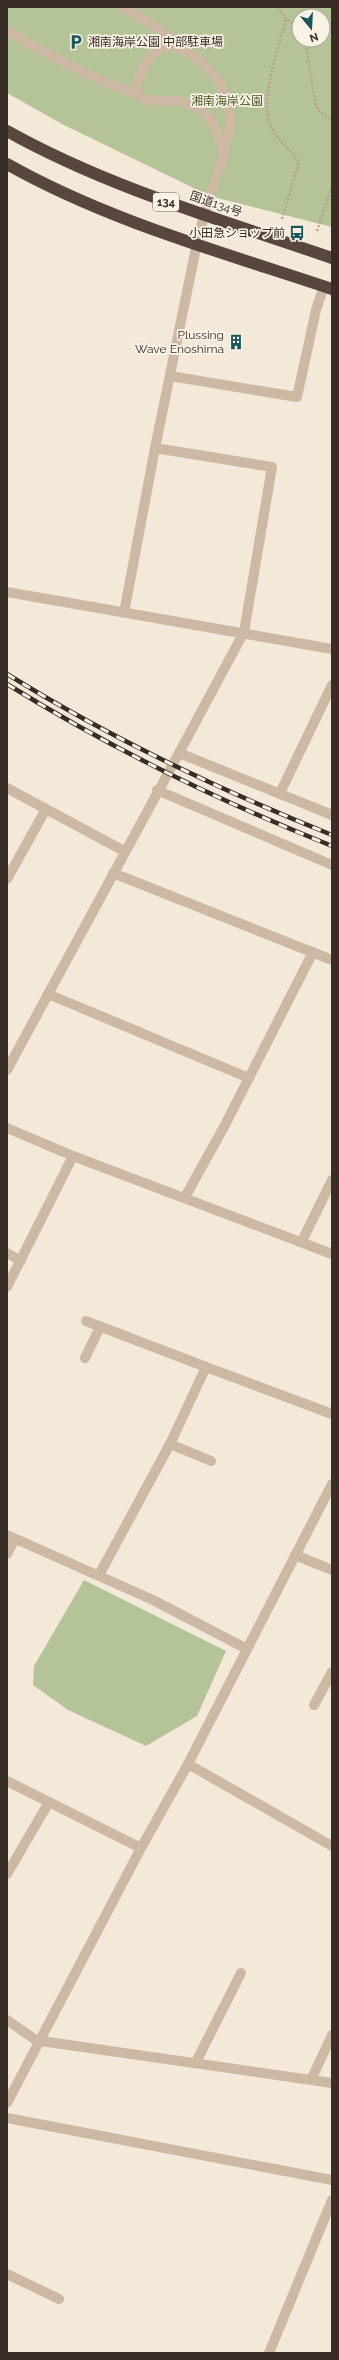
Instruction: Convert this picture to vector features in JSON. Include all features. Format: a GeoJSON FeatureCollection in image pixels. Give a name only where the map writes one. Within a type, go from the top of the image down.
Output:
{"type":"FeatureCollection","features":[{"type":"Feature","properties":{"kind":"highway","name":"国道134号"},"geometry":{"type":"LineString","coordinates":[[7,131],[49,154],[119,185],[332,258]]}},
{"type":"Feature","properties":{"kind":"highway","name":"134"},"geometry":{"type":"LineString","coordinates":[[7,165],[35,180],[118,216],[328,287]]}},
{"type":"Feature","properties":{"kind":"street"},"geometry":{"type":"LineString","coordinates":[[122,7],[164,32],[182,49],[206,65],[216,79],[227,101],[230,122],[224,154],[204,214],[197,243],[155,448],[124,613]]}},
{"type":"Feature","properties":{"kind":"street"},"geometry":{"type":"LineString","coordinates":[[7,31],[79,70],[109,84],[135,93],[150,101],[174,101],[191,104],[204,112],[214,122],[224,154]]}},
{"type":"Feature","properties":{"kind":"street"},"geometry":{"type":"LineString","coordinates":[[135,93],[150,55],[156,50],[170,45],[182,49]]}},
{"type":"Feature","properties":{"kind":"street"},"geometry":{"type":"LineString","coordinates":[[170,376],[297,397],[316,310],[328,287]]}},
{"type":"Feature","properties":{"kind":"street"},"geometry":{"type":"LineString","coordinates":[[7,1070],[157,790],[179,753],[244,632],[272,466],[155,448]]}},
{"type":"Feature","properties":{"kind":"street"},"geometry":{"type":"LineString","coordinates":[[7,592],[124,613],[244,632],[332,649]]}},
{"type":"Feature","properties":{"kind":"street"},"geometry":{"type":"LineString","coordinates":[[280,793],[332,685]]}},
{"type":"Feature","properties":{"kind":"street"},"geometry":{"type":"LineString","coordinates":[[179,753],[332,815]]}},
{"type":"Feature","properties":{"kind":"street"},"geometry":{"type":"LineString","coordinates":[[7,788],[124,851]]}},
{"type":"Feature","properties":{"kind":"street"},"geometry":{"type":"LineString","coordinates":[[157,790],[332,865]]}},
{"type":"Feature","properties":{"kind":"street"},"geometry":{"type":"LineString","coordinates":[[7,879],[46,809]]}},
{"type":"Feature","properties":{"kind":"street"},"geometry":{"type":"LineString","coordinates":[[113,873],[332,960]]}},
{"type":"Feature","properties":{"kind":"street"},"geometry":{"type":"LineString","coordinates":[[185,1197],[249,1078],[313,952]]}},
{"type":"Feature","properties":{"kind":"street"},"geometry":{"type":"LineString","coordinates":[[48,994],[249,1078]]}},
{"type":"Feature","properties":{"kind":"street"},"geometry":{"type":"LineString","coordinates":[[7,1128],[73,1156],[302,1241],[332,1254]]}},
{"type":"Feature","properties":{"kind":"street"},"geometry":{"type":"LineString","coordinates":[[7,1287],[73,1156]]}},
{"type":"Feature","properties":{"kind":"street"},"geometry":{"type":"LineString","coordinates":[[302,1241],[332,1180]]}},
{"type":"Feature","properties":{"kind":"street"},"geometry":{"type":"LineString","coordinates":[[7,1253],[21,1261]]}},
{"type":"Feature","properties":{"kind":"street"},"geometry":{"type":"LineString","coordinates":[[86,1321],[332,1414]]}},
{"type":"Feature","properties":{"kind":"street"},"geometry":{"type":"LineString","coordinates":[[85,1358],[100,1326]]}},
{"type":"Feature","properties":{"kind":"street"},"geometry":{"type":"LineString","coordinates":[[99,1575],[170,1444],[206,1367]]}},
{"type":"Feature","properties":{"kind":"street"},"geometry":{"type":"LineString","coordinates":[[170,1444],[211,1462]]}},
{"type":"Feature","properties":{"kind":"street"},"geometry":{"type":"LineString","coordinates":[[7,2103],[41,2042],[141,1848],[188,1764],[332,1484]]}},
{"type":"Feature","properties":{"kind":"street"},"geometry":{"type":"LineString","coordinates":[[7,1554],[11,1537],[153,1600],[247,1649]]}},
{"type":"Feature","properties":{"kind":"street"},"geometry":{"type":"LineString","coordinates":[[295,1555],[332,1570]]}},
{"type":"Feature","properties":{"kind":"street"},"geometry":{"type":"LineString","coordinates":[[314,1704],[332,1672]]}},
{"type":"Feature","properties":{"kind":"street"},"geometry":{"type":"LineString","coordinates":[[188,1764],[332,1846]]}},
{"type":"Feature","properties":{"kind":"street"},"geometry":{"type":"LineString","coordinates":[[7,1781],[141,1848]]}},
{"type":"Feature","properties":{"kind":"street"},"geometry":{"type":"LineString","coordinates":[[7,1874],[49,1802]]}},
{"type":"Feature","properties":{"kind":"street"},"geometry":{"type":"LineString","coordinates":[[196,2062],[240,1973]]}},
{"type":"Feature","properties":{"kind":"street"},"geometry":{"type":"LineString","coordinates":[[7,2020],[41,2042],[196,2062],[332,2083]]}},
{"type":"Feature","properties":{"kind":"street"},"geometry":{"type":"LineString","coordinates":[[311,2080],[332,2036]]}},
{"type":"Feature","properties":{"kind":"street"},"geometry":{"type":"LineString","coordinates":[[7,2118],[332,2180]]}},
{"type":"Feature","properties":{"kind":"street"},"geometry":{"type":"LineString","coordinates":[[269,2353],[332,2200]]}},
{"type":"Feature","properties":{"kind":"street"},"geometry":{"type":"LineString","coordinates":[[7,2274],[59,2299]]}},
{"type":"Feature","properties":{"kind":"path"},"geometry":{"type":"LineString","coordinates":[[278,7],[286,19],[291,22]]}},
{"type":"Feature","properties":{"kind":"path"},"geometry":{"type":"LineString","coordinates":[[282,219],[299,162],[270,126],[268,104],[270,84],[286,19]]}},
{"type":"Feature","properties":{"kind":"path"},"geometry":{"type":"LineString","coordinates":[[306,48],[316,106],[320,112],[332,119]]}},
{"type":"Feature","properties":{"kind":"path"},"geometry":{"type":"LineString","coordinates":[[317,231],[332,186]]}},
{"type":"Feature","properties":{"kind":"green space","name":"湘南海岸公園"},"geometry":{"type":"Polygon","coordinates":[[[7,7],[332,7],[332,227],[210,196],[62,124],[7,93],[7,7]]]}},
{"type":"Feature","properties":{"kind":"green space"},"geometry":{"type":"Polygon","coordinates":[[[84,1580],[226,1651],[197,1716],[146,1746],[68,1710],[33,1685],[34,1666],[84,1580]]]}},
{"type":"Feature","properties":{"kind":"railway"},"geometry":{"type":"LineString","coordinates":[[7,674],[85,720],[166,762],[248,800],[332,835]]}},
{"type":"Feature","properties":{"kind":"railway"},"geometry":{"type":"LineString","coordinates":[[7,684],[125,752],[248,811],[332,846]]}},
{"type":"Feature","properties":{"kind":"place","name":"湘南海岸公園 中部駐車場"},"geometry":{"type":"Point","coordinates":[76,42]}},
{"type":"Feature","properties":{"kind":"place","name":"小田急ショップ前"},"geometry":{"type":"Point","coordinates":[297,233]}},
{"type":"Feature","properties":{"kind":"place","name":"Plussing Wave Enoshima"},"geometry":{"type":"Point","coordinates":[236,342]}}]}
